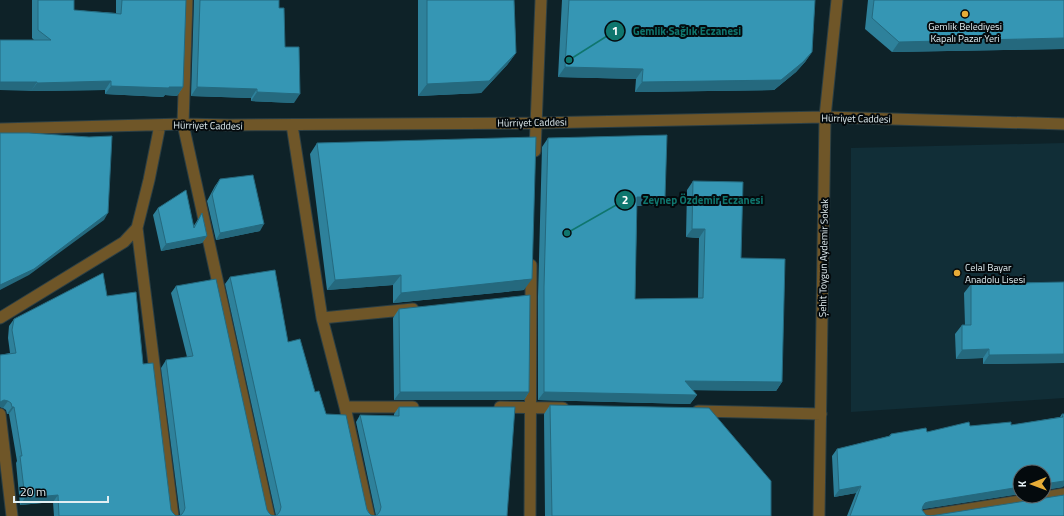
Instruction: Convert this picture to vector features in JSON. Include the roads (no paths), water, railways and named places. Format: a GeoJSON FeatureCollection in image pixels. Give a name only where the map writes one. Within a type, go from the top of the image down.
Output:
{"type":"FeatureCollection","features":[{"type":"Feature","properties":{"kind":"street"},"geometry":{"type":"LineString","coordinates":[[187,0],[183,124],[269,516]]}},
{"type":"Feature","properties":{"kind":"street"},"geometry":{"type":"LineString","coordinates":[[535,162],[541,0]]}},
{"type":"Feature","properties":{"kind":"street","name":"Şehit Toygun Aydemir Sokak"},"geometry":{"type":"LineString","coordinates":[[819,516],[825,117],[837,0]]}},
{"type":"Feature","properties":{"kind":"street","name":"Hürriyet Caddesi"},"geometry":{"type":"LineString","coordinates":[[0,129],[183,124],[230,126],[536,123],[825,117],[1064,124]]}},
{"type":"Feature","properties":{"kind":"street"},"geometry":{"type":"LineString","coordinates":[[160,125],[149,180],[137,228],[173,516]]}},
{"type":"Feature","properties":{"kind":"street"},"geometry":{"type":"LineString","coordinates":[[292,125],[322,318],[345,407],[370,516]]}},
{"type":"Feature","properties":{"kind":"street"},"geometry":{"type":"LineString","coordinates":[[0,318],[124,242],[137,228]]}},
{"type":"Feature","properties":{"kind":"street"},"geometry":{"type":"LineString","coordinates":[[530,516],[530,407],[527,297],[532,257]]}},
{"type":"Feature","properties":{"kind":"street"},"geometry":{"type":"LineString","coordinates":[[322,318],[422,308]]}},
{"type":"Feature","properties":{"kind":"street"},"geometry":{"type":"LineString","coordinates":[[345,407],[422,407]]}},
{"type":"Feature","properties":{"kind":"street"},"geometry":{"type":"LineString","coordinates":[[492,407],[570,408]]}},
{"type":"Feature","properties":{"kind":"street"},"geometry":{"type":"LineString","coordinates":[[688,411],[821,414]]}},
{"type":"Feature","properties":{"kind":"street"},"geometry":{"type":"LineString","coordinates":[[0,414],[12,516]]}},
{"type":"Feature","properties":{"kind":"street"},"geometry":{"type":"LineString","coordinates":[[924,516],[1064,494]]}},
{"type":"Feature","properties":{"kind":"place","name":"Gemlik Belediyesi Kapalı Pazar Yeri"},"geometry":{"type":"Point","coordinates":[965,14]}},
{"type":"Feature","properties":{"kind":"place","name":"Gemlik Sağlık Eczanesi"},"geometry":{"type":"Point","coordinates":[569,60]}},
{"type":"Feature","properties":{"kind":"place","name":"Zeynep Özdemir Eczanesi"},"geometry":{"type":"Point","coordinates":[567,233]}},
{"type":"Feature","properties":{"kind":"place","name":"Celal Bayar Anadolu Lisesi"},"geometry":{"type":"Point","coordinates":[957,273]}}]}
